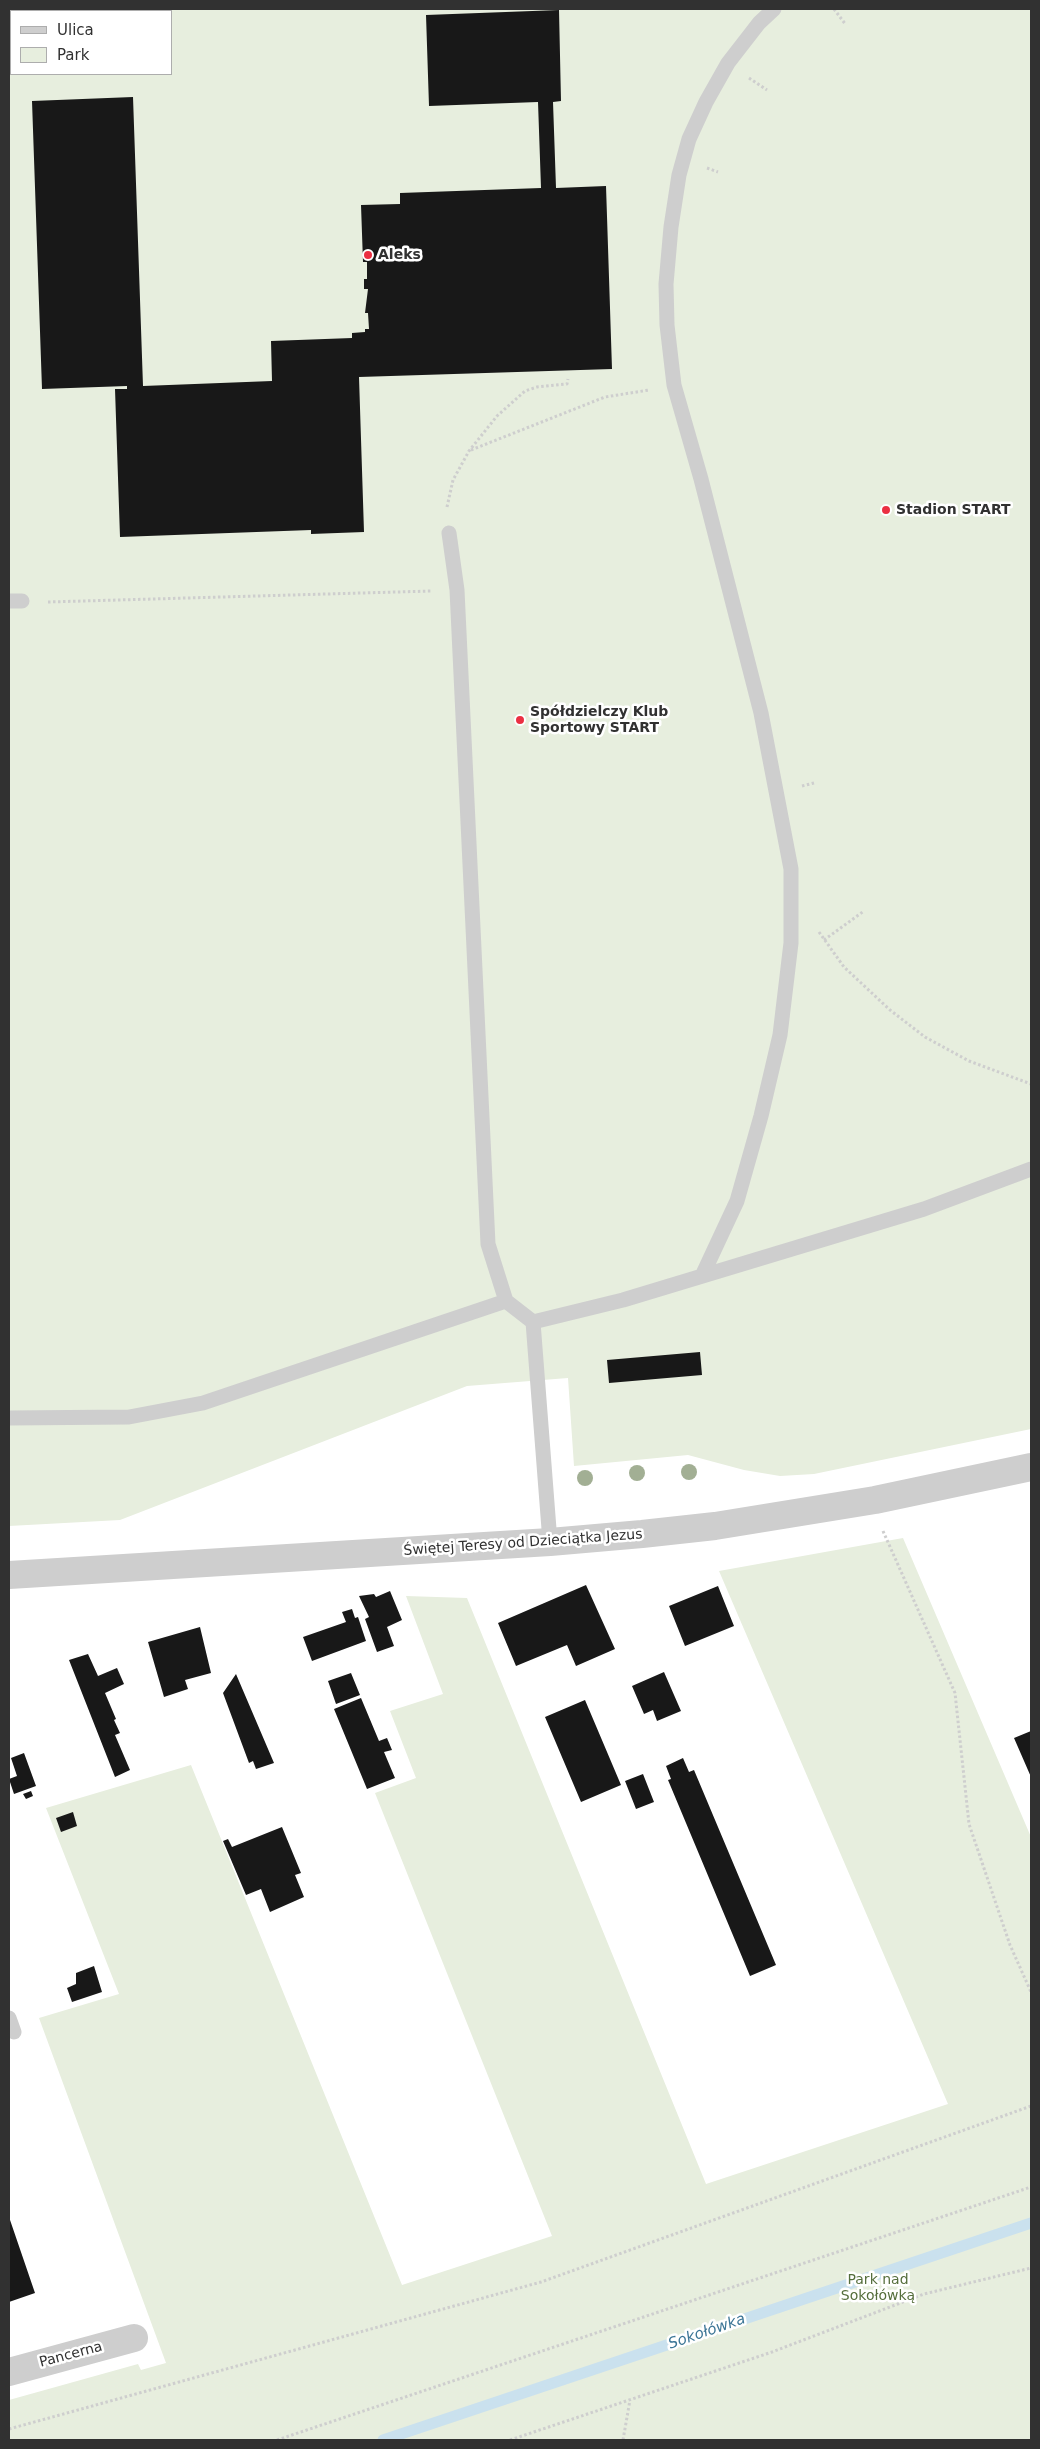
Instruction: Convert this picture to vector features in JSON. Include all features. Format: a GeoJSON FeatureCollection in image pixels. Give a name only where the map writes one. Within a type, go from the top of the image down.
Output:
{"type":"FeatureCollection","features":[{"type":"Feature","properties":{"kind":"street","name":"Świętej Teresy od Dzieciątka Jezus"},"geometry":{"type":"LineString","coordinates":[[9,1575],[550,1542],[715,1526],[875,1500],[1031,1466]]}},
{"type":"Feature","properties":{"kind":"street","name":"Pancerna"},"geometry":{"type":"LineString","coordinates":[[9,2372],[134,2338]]}},
{"type":"Feature","properties":{"kind":"lane"},"geometry":{"type":"LineString","coordinates":[[702,1276],[737,1201],[761,1116],[780,1035],[791,943],[791,869],[761,713],[701,479],[674,385],[667,325],[666,284],[678,175],[696,124],[728,63],[759,23],[774,9]]}},
{"type":"Feature","properties":{"kind":"lane"},"geometry":{"type":"LineString","coordinates":[[450,533],[457,590],[488,1244],[506,1301],[533,1322],[550,1542]]}},
{"type":"Feature","properties":{"kind":"lane"},"geometry":{"type":"LineString","coordinates":[[533,1322],[623,1300],[924,1209],[1031,1169]]}},
{"type":"Feature","properties":{"kind":"lane"},"geometry":{"type":"LineString","coordinates":[[9,1418],[129,1417],[204,1403],[506,1301]]}},
{"type":"Feature","properties":{"kind":"path"},"geometry":{"type":"LineString","coordinates":[[834,9],[846,25]]}},
{"type":"Feature","properties":{"kind":"path"},"geometry":{"type":"LineString","coordinates":[[450,533],[447,509],[449,497],[453,480],[469,451],[497,416],[519,396],[537,387],[567,384],[568,379]]}},
{"type":"Feature","properties":{"kind":"path"},"geometry":{"type":"LineString","coordinates":[[469,451],[605,397],[674,385]]}},
{"type":"Feature","properties":{"kind":"path"},"geometry":{"type":"LineString","coordinates":[[45,602],[457,590]]}},
{"type":"Feature","properties":{"kind":"path"},"geometry":{"type":"LineString","coordinates":[[824,940],[864,911]]}},
{"type":"Feature","properties":{"kind":"path"},"geometry":{"type":"LineString","coordinates":[[814,926],[844,967],[890,1010],[925,1037],[969,1061],[1031,1084]]}},
{"type":"Feature","properties":{"kind":"path"},"geometry":{"type":"LineString","coordinates":[[875,1500],[882,1528],[955,1693],[969,1824],[1010,1945],[1031,1992]]}},
{"type":"Feature","properties":{"kind":"path"},"geometry":{"type":"LineString","coordinates":[[9,2429],[541,2282],[1031,2106]]}},
{"type":"Feature","properties":{"kind":"path"},"geometry":{"type":"LineString","coordinates":[[276,2440],[1031,2187]]}},
{"type":"Feature","properties":{"kind":"path"},"geometry":{"type":"LineString","coordinates":[[510,2440],[772,2352],[924,2294],[1031,2268]]}},
{"type":"Feature","properties":{"kind":"path"},"geometry":{"type":"LineString","coordinates":[[623,2440],[630,2400]]}},
{"type":"Feature","properties":{"kind":"green space","name":"Spółdzielczy Klub Sportowy START"},"geometry":{"type":"Polygon","coordinates":[[[9,9],[1031,9],[1031,1429],[814,1474],[780,1476],[744,1470],[688,1455],[574,1466],[568,1378],[467,1386],[120,1520],[9,1526],[9,9]]]}},
{"type":"Feature","properties":{"kind":"green space","name":"Park nad Sokołówką"},"geometry":{"type":"Polygon","coordinates":[[[903,1538],[1031,1837],[1031,2440],[9,2440],[9,2400],[138,2364],[141,2370],[166,2363],[39,2018],[119,1994],[46,1808],[191,1765],[402,2285],[552,2236],[375,1793],[416,1778],[390,1711],[443,1694],[406,1596],[467,1598],[706,2184],[948,2104],[719,1571],[903,1538]]]}},
{"type":"Feature","properties":{"kind":"building"},"geometry":{"type":"Polygon","coordinates":[[[559,10],[561,101],[553,102],[556,188],[606,186],[612,369],[359,377],[364,532],[311,534],[311,530],[120,537],[115,389],[127,389],[127,386],[42,389],[32,101],[133,97],[143,386],[272,381],[271,341],[352,338],[352,333],[365,332],[365,329],[369,329],[368,313],[365,313],[368,289],[364,289],[364,279],[367,279],[367,262],[363,262],[361,205],[400,204],[400,193],[541,188],[538,102],[429,106],[426,15],[559,10]]]}},
{"type":"Feature","properties":{"kind":"building"},"geometry":{"type":"Polygon","coordinates":[[[700,1352],[702,1375],[609,1383],[607,1360],[700,1352]]]}},
{"type":"Feature","properties":{"kind":"building"},"geometry":{"type":"Polygon","coordinates":[[[586,1585],[615,1649],[576,1666],[567,1645],[516,1666],[498,1623],[586,1585]]]}},
{"type":"Feature","properties":{"kind":"building"},"geometry":{"type":"Polygon","coordinates":[[[718,1586],[734,1626],[685,1646],[669,1606],[718,1586]]]}},
{"type":"Feature","properties":{"kind":"building"},"geometry":{"type":"Polygon","coordinates":[[[390,1591],[402,1620],[387,1627],[394,1646],[377,1652],[365,1619],[369,1617],[359,1596],[374,1594],[376,1597],[390,1591]]]}},
{"type":"Feature","properties":{"kind":"building"},"geometry":{"type":"Polygon","coordinates":[[[352,1609],[355,1618],[358,1617],[366,1641],[312,1661],[303,1637],[346,1622],[342,1612],[352,1609]]]}},
{"type":"Feature","properties":{"kind":"building"},"geometry":{"type":"Polygon","coordinates":[[[200,1627],[211,1673],[185,1680],[188,1689],[164,1697],[148,1642],[200,1627]]]}},
{"type":"Feature","properties":{"kind":"building"},"geometry":{"type":"Polygon","coordinates":[[[88,1654],[98,1676],[117,1668],[124,1684],[105,1693],[120,1733],[115,1735],[130,1770],[115,1777],[69,1660],[88,1654]]]}},
{"type":"Feature","properties":{"kind":"building"},"geometry":{"type":"Polygon","coordinates":[[[664,1672],[681,1711],[657,1721],[653,1710],[644,1714],[632,1686],[664,1672]]]}},
{"type":"Feature","properties":{"kind":"building"},"geometry":{"type":"Polygon","coordinates":[[[351,1673],[360,1695],[336,1704],[328,1681],[351,1673]]]}},
{"type":"Feature","properties":{"kind":"building"},"geometry":{"type":"Polygon","coordinates":[[[236,1674],[274,1763],[256,1769],[253,1761],[249,1763],[223,1693],[236,1674]]]}},
{"type":"Feature","properties":{"kind":"building"},"geometry":{"type":"Polygon","coordinates":[[[361,1698],[379,1741],[387,1738],[392,1750],[384,1752],[395,1778],[367,1789],[334,1709],[361,1698]]]}},
{"type":"Feature","properties":{"kind":"building"},"geometry":{"type":"Polygon","coordinates":[[[585,1700],[621,1785],[581,1802],[545,1717],[585,1700]]]}},
{"type":"Feature","properties":{"kind":"building"},"geometry":{"type":"Polygon","coordinates":[[[1031,1731],[1031,1777],[1014,1738],[1031,1731]]]}},
{"type":"Feature","properties":{"kind":"building"},"geometry":{"type":"Polygon","coordinates":[[[24,1753],[36,1786],[14,1794],[9,1779],[17,1776],[11,1758],[24,1753]]]}},
{"type":"Feature","properties":{"kind":"building"},"geometry":{"type":"Polygon","coordinates":[[[683,1758],[689,1772],[694,1770],[776,1965],[750,1976],[668,1780],[671,1779],[666,1766],[683,1758]]]}},
{"type":"Feature","properties":{"kind":"building"},"geometry":{"type":"Polygon","coordinates":[[[643,1774],[654,1802],[636,1809],[625,1781],[643,1774]]]}},
{"type":"Feature","properties":{"kind":"building"},"geometry":{"type":"Polygon","coordinates":[[[31,1791],[33,1796],[26,1799],[23,1794],[31,1791]]]}},
{"type":"Feature","properties":{"kind":"building"},"geometry":{"type":"Polygon","coordinates":[[[73,1812],[77,1826],[61,1832],[56,1818],[73,1812]]]}},
{"type":"Feature","properties":{"kind":"building"},"geometry":{"type":"Polygon","coordinates":[[[282,1827],[301,1873],[295,1875],[304,1897],[270,1912],[261,1889],[246,1895],[223,1841],[228,1839],[232,1847],[282,1827]]]}},
{"type":"Feature","properties":{"kind":"building"},"geometry":{"type":"Polygon","coordinates":[[[94,1966],[102,1992],[72,2002],[67,1988],[76,1984],[76,1973],[94,1966]]]}},
{"type":"Feature","properties":{"kind":"building"},"geometry":{"type":"Polygon","coordinates":[[[9,2217],[35,2293],[9,2302],[9,2217]]]}},
{"type":"Feature","properties":{"kind":"waterway","name":"Sokołówka"},"geometry":{"type":"LineString","coordinates":[[383,2440],[1031,2223]]}},
{"type":"Feature","properties":{"kind":"place","name":"Aleks"},"geometry":{"type":"Point","coordinates":[368,255]}},
{"type":"Feature","properties":{"kind":"place","name":"Stadion START"},"geometry":{"type":"Point","coordinates":[886,510]}},
{"type":"Feature","properties":{"kind":"place","name":"Spółdzielczy Klub Sportowy START"},"geometry":{"type":"Point","coordinates":[520,720]}}]}
